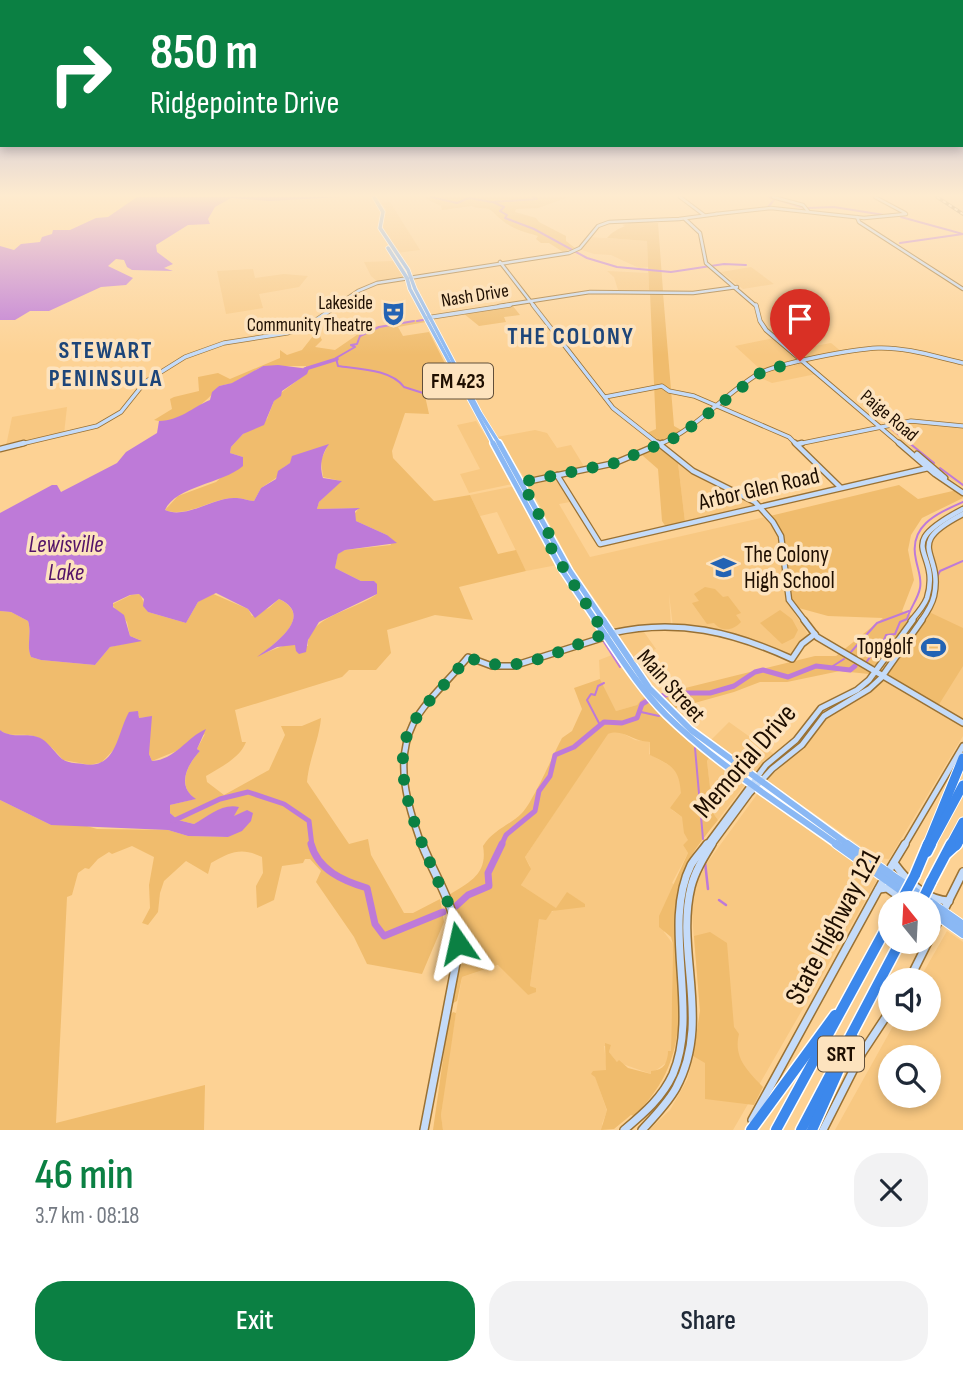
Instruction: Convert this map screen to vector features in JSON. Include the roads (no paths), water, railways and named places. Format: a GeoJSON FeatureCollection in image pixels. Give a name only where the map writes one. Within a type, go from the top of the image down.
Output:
{"type":"FeatureCollection","features":[{"type":"Feature","properties":{"kind":"highway"},"geometry":{"type":"LineString","coordinates":[[915,875],[963,758]]}},
{"type":"Feature","properties":{"kind":"highway"},"geometry":{"type":"LineString","coordinates":[[906,891],[963,785]]}},
{"type":"Feature","properties":{"kind":"highway"},"geometry":{"type":"LineString","coordinates":[[927,891],[963,822]]}},
{"type":"Feature","properties":{"kind":"highway"},"geometry":{"type":"LineString","coordinates":[[946,853],[954,849],[963,835]]}},
{"type":"Feature","properties":{"kind":"highway","name":"SRT"},"geometry":{"type":"LineString","coordinates":[[776,1130],[878,943]]}},
{"type":"Feature","properties":{"kind":"highway","name":"SRT"},"geometry":{"type":"LineString","coordinates":[[801,1130],[894,954]]}},
{"type":"Feature","properties":{"kind":"highway"},"geometry":{"type":"LineString","coordinates":[[749,1130],[844,1004]]}},
{"type":"Feature","properties":{"kind":"highway"},"geometry":{"type":"LineString","coordinates":[[811,1130],[849,1051],[862,1014]]}},
{"type":"Feature","properties":{"kind":"main road","name":"Main Street"},"geometry":{"type":"LineString","coordinates":[[389,250],[409,277]]}},
{"type":"Feature","properties":{"kind":"main road","name":"Main Street"},"geometry":{"type":"LineString","coordinates":[[394,250],[405,266],[440,342],[520,484],[566,576],[632,671],[677,725],[794,814],[887,875]]}},
{"type":"Feature","properties":{"kind":"main road"},"geometry":{"type":"LineString","coordinates":[[397,263],[405,266]]}},
{"type":"Feature","properties":{"kind":"main road","name":"Main Street"},"geometry":{"type":"LineString","coordinates":[[755,783],[811,817],[887,875]]}},
{"type":"Feature","properties":{"kind":"main road"},"geometry":{"type":"LineString","coordinates":[[794,814],[811,817]]}},
{"type":"Feature","properties":{"kind":"main road","name":"FM 423"},"geometry":{"type":"LineString","coordinates":[[887,875],[906,891]]}},
{"type":"Feature","properties":{"kind":"main road","name":"FM 423"},"geometry":{"type":"LineString","coordinates":[[887,875],[910,891]]}},
{"type":"Feature","properties":{"kind":"main road"},"geometry":{"type":"LineString","coordinates":[[942,914],[961,930]]}},
{"type":"Feature","properties":{"kind":"street"},"geometry":{"type":"LineString","coordinates":[[0,449],[73,434],[97,426],[121,412],[145,382],[185,356],[230,342],[299,330],[317,321],[358,291],[384,281],[577,250]]}},
{"type":"Feature","properties":{"kind":"street"},"geometry":{"type":"LineString","coordinates":[[703,250],[705,261],[712,268]]}},
{"type":"Feature","properties":{"kind":"street"},"geometry":{"type":"LineString","coordinates":[[904,250],[963,289]]}},
{"type":"Feature","properties":{"kind":"street"},"geometry":{"type":"LineString","coordinates":[[500,262],[613,408],[693,471],[759,506],[781,536],[789,600],[815,634],[963,723]]}},
{"type":"Feature","properties":{"kind":"street","name":"Paige Road"},"geometry":{"type":"LineString","coordinates":[[712,268],[737,287]]}},
{"type":"Feature","properties":{"kind":"street","name":"Paige Road"},"geometry":{"type":"LineString","coordinates":[[712,268],[756,305],[762,326],[963,491]]}},
{"type":"Feature","properties":{"kind":"street"},"geometry":{"type":"LineString","coordinates":[[721,276],[729,280]]}},
{"type":"Feature","properties":{"kind":"street","name":"Nash Drive"},"geometry":{"type":"LineString","coordinates":[[428,317],[601,291],[693,293],[737,287]]}},
{"type":"Feature","properties":{"kind":"street"},"geometry":{"type":"LineString","coordinates":[[520,484],[601,467],[688,434],[743,388],[767,370],[776,367],[865,351],[895,351],[963,364]]}},
{"type":"Feature","properties":{"kind":"street"},"geometry":{"type":"LineString","coordinates":[[605,397],[662,386],[669,391],[691,394],[789,437],[841,488]]}},
{"type":"Feature","properties":{"kind":"street"},"geometry":{"type":"LineString","coordinates":[[797,444],[916,421],[963,426]]}},
{"type":"Feature","properties":{"kind":"street","name":"Paige Road"},"geometry":{"type":"LineString","coordinates":[[882,426],[928,468],[963,491]]}},
{"type":"Feature","properties":{"kind":"street","name":"Arbor Glen Road"},"geometry":{"type":"LineString","coordinates":[[557,476],[599,544],[928,468]]}},
{"type":"Feature","properties":{"kind":"street","name":"Memorial Drive"},"geometry":{"type":"LineString","coordinates":[[642,1130],[663,1109],[675,1091],[692,1044],[694,1009],[681,898],[687,874],[699,852],[755,783],[806,732],[821,708],[850,696],[878,674],[925,608],[931,573],[928,541],[939,523],[963,511]]}},
{"type":"Feature","properties":{"kind":"street"},"geometry":{"type":"LineString","coordinates":[[427,1127],[456,963],[458,935],[452,909],[414,821],[402,759],[404,744],[414,722],[468,657],[492,666],[513,666],[591,640],[644,627],[724,633],[751,641],[792,659],[815,634]]}},
{"type":"Feature","properties":{"kind":"street","name":"State Highway 121"},"geometry":{"type":"LineString","coordinates":[[749,1130],[878,889],[963,746]]}},
{"type":"Feature","properties":{"kind":"street"},"geometry":{"type":"LineString","coordinates":[[894,862],[900,872],[935,899],[949,901]]}},
{"type":"Feature","properties":{"kind":"street"},"geometry":{"type":"LineString","coordinates":[[942,914],[963,872]]}},
{"type":"Feature","properties":{"kind":"street"},"geometry":{"type":"LineString","coordinates":[[878,889],[887,888],[891,891]]}},
{"type":"Feature","properties":{"kind":"street","name":"Memorial Drive"},"geometry":{"type":"LineString","coordinates":[[624,1130],[653,1105],[667,1083],[677,1059],[685,1016],[684,927]]}},
{"type":"Feature","properties":{"kind":"street"},"geometry":{"type":"LineString","coordinates":[[942,929],[961,930]]}},
{"type":"Feature","properties":{"kind":"street"},"geometry":{"type":"LineString","coordinates":[[823,1130],[862,1053],[878,1029]]}},
{"type":"Feature","properties":{"kind":"water"},"geometry":{"type":"Polygon","coordinates":[[[0,250],[157,250],[173,264],[164,268],[173,271],[132,270],[124,260],[116,259],[108,266],[133,278],[126,285],[101,287],[49,311],[30,311],[15,320],[0,320],[0,250]]]}},
{"type":"Feature","properties":{"kind":"water","name":"Lewisville Lake"},"geometry":{"type":"Polygon","coordinates":[[[263,366],[309,369],[307,374],[282,391],[281,396],[274,401],[264,425],[243,434],[231,447],[230,453],[243,457],[243,466],[224,477],[189,490],[171,502],[165,510],[182,512],[228,498],[254,501],[261,488],[276,479],[278,471],[290,463],[292,456],[329,444],[322,460],[323,478],[342,481],[319,502],[317,509],[360,508],[355,511],[356,521],[387,535],[397,543],[345,550],[338,554],[335,568],[361,581],[374,581],[377,584],[377,594],[319,622],[308,640],[306,652],[299,654],[295,645],[277,647],[257,657],[288,630],[293,622],[289,606],[279,599],[255,618],[248,609],[216,593],[198,602],[186,623],[148,612],[143,606],[144,599],[139,594],[113,603],[113,607],[124,615],[130,636],[142,641],[110,647],[95,665],[31,657],[28,621],[11,612],[0,611],[0,513],[52,485],[57,485],[61,492],[117,463],[126,452],[157,433],[159,421],[180,416],[210,400],[212,392],[219,386],[232,383],[263,366]]]}},
{"type":"Feature","properties":{"kind":"water"},"geometry":{"type":"Polygon","coordinates":[[[138,711],[139,718],[152,716],[149,754],[152,761],[174,753],[206,729],[197,749],[200,751],[188,769],[185,782],[186,788],[196,799],[170,805],[170,813],[178,820],[194,824],[221,809],[239,807],[234,816],[247,810],[253,813],[251,821],[242,831],[228,837],[188,836],[168,830],[51,825],[0,800],[0,730],[42,739],[66,761],[94,764],[109,756],[129,712],[138,711]]]}},
{"type":"Feature","properties":{"kind":"waterway"},"geometry":{"type":"LineString","coordinates":[[572,250],[587,258],[617,267],[671,272],[724,264],[746,265]]}},
{"type":"Feature","properties":{"kind":"waterway"},"geometry":{"type":"LineString","coordinates":[[417,321],[423,320]]}},
{"type":"Feature","properties":{"kind":"waterway"},"geometry":{"type":"LineString","coordinates":[[414,321],[379,327],[360,336],[357,344],[351,345],[355,347],[336,358],[338,366],[383,373],[404,387],[423,393],[448,391]]}},
{"type":"Feature","properties":{"kind":"waterway"},"geometry":{"type":"LineString","coordinates":[[305,369],[337,359]]}},
{"type":"Feature","properties":{"kind":"waterway"},"geometry":{"type":"LineString","coordinates":[[892,429],[934,463]]}},
{"type":"Feature","properties":{"kind":"waterway"},"geometry":{"type":"LineString","coordinates":[[940,468],[963,485]]}},
{"type":"Feature","properties":{"kind":"waterway"},"geometry":{"type":"LineString","coordinates":[[866,663],[886,635],[895,634],[900,622],[907,619],[918,596],[920,581],[915,548],[920,530],[943,511],[963,502]]}},
{"type":"Feature","properties":{"kind":"waterway"},"geometry":{"type":"LineString","coordinates":[[937,577],[940,571],[963,561]]}},
{"type":"Feature","properties":{"kind":"waterway"},"geometry":{"type":"LineString","coordinates":[[850,653],[877,623],[909,611]]}},
{"type":"Feature","properties":{"kind":"waterway"},"geometry":{"type":"LineString","coordinates":[[604,642],[620,667]]}},
{"type":"Feature","properties":{"kind":"waterway"},"geometry":{"type":"LineString","coordinates":[[833,666],[844,659]]}},
{"type":"Feature","properties":{"kind":"waterway"},"geometry":{"type":"LineString","coordinates":[[662,696],[672,693],[710,693],[734,686],[755,672],[763,670],[788,677],[816,666],[850,670],[855,666]]}},
{"type":"Feature","properties":{"kind":"waterway"},"geometry":{"type":"LineString","coordinates":[[600,725],[587,700],[591,694],[595,695],[598,686],[604,683]]}},
{"type":"Feature","properties":{"kind":"waterway"},"geometry":{"type":"LineString","coordinates":[[501,846],[506,835],[535,811],[539,791],[550,776],[555,755],[574,747],[604,722],[622,723],[637,718],[642,704],[647,701]]}},
{"type":"Feature","properties":{"kind":"waterway"},"geometry":{"type":"LineString","coordinates":[[641,712],[659,716]]}},
{"type":"Feature","properties":{"kind":"waterway"},"geometry":{"type":"LineString","coordinates":[[695,748],[703,839]]}},
{"type":"Feature","properties":{"kind":"waterway"},"geometry":{"type":"LineString","coordinates":[[173,821],[220,799],[248,792],[284,804],[309,821],[312,846]]}},
{"type":"Feature","properties":{"kind":"waterway"},"geometry":{"type":"LineString","coordinates":[[311,844],[325,868],[349,882],[367,888],[375,924],[384,936],[443,912]]}},
{"type":"Feature","properties":{"kind":"waterway"},"geometry":{"type":"LineString","coordinates":[[456,906],[468,895],[489,886],[488,873],[502,844]]}},
{"type":"Feature","properties":{"kind":"waterway"},"geometry":{"type":"LineString","coordinates":[[705,862],[708,889]]}},
{"type":"Feature","properties":{"kind":"waterway"},"geometry":{"type":"LineString","coordinates":[[719,900],[726,905]]}},
{"type":"Feature","properties":{"kind":"place","name":"Lakeside Community Theatre"},"geometry":{"type":"Point","coordinates":[393,314]}},
{"type":"Feature","properties":{"kind":"place","name":"The Colony High School"},"geometry":{"type":"Point","coordinates":[724,568]}},
{"type":"Feature","properties":{"kind":"place","name":"Topgolf"},"geometry":{"type":"Point","coordinates":[933,647]}},
{"type":"Feature","properties":{"kind":"district","name":"THE COLONY"},"geometry":{"type":"Point","coordinates":[571,336]}},
{"type":"Feature","properties":{"kind":"district","name":"STEWART PENINSULA"},"geometry":{"type":"Point","coordinates":[106,364]}}]}
